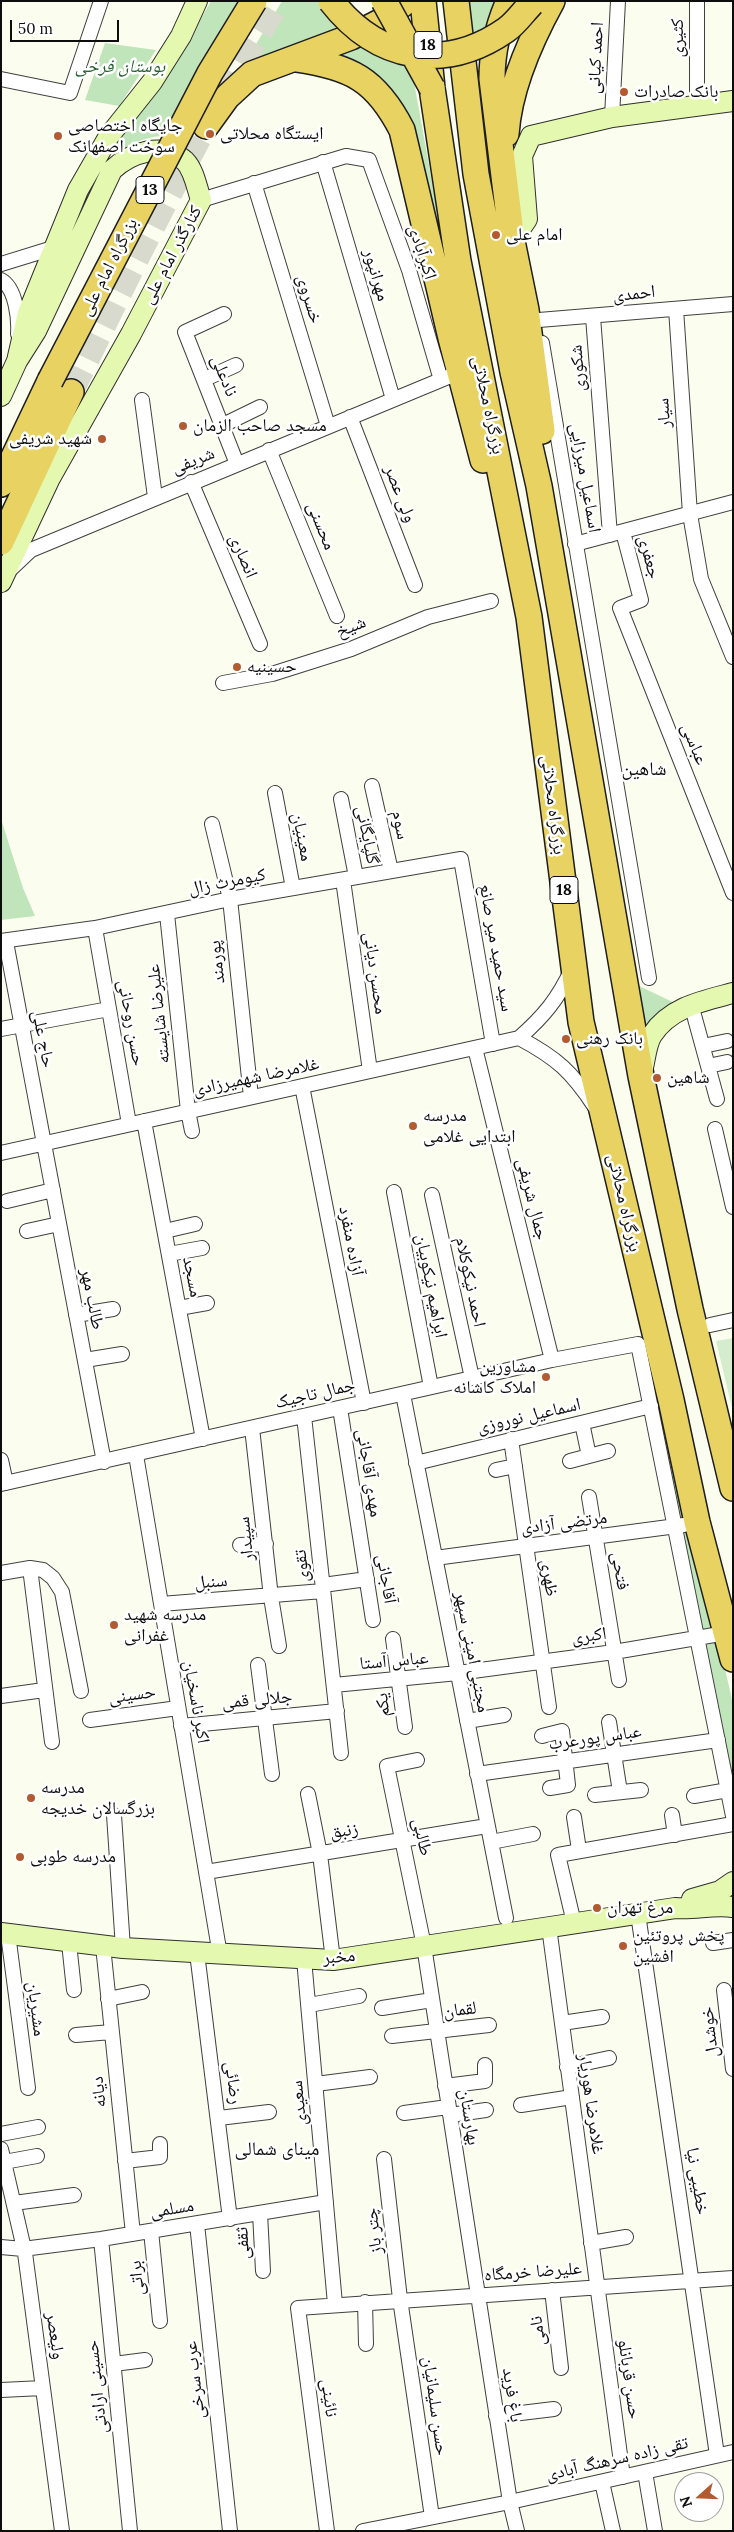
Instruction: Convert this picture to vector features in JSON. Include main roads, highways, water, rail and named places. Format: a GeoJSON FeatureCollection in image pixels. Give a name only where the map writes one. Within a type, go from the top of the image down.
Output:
{"type":"FeatureCollection","features":[{"type":"Feature","properties":{"kind":"highway","name":"بزرگراه امام علی"},"geometry":{"type":"LineString","coordinates":[[1,484],[61,387],[210,72],[254,1]]}},
{"type":"Feature","properties":{"kind":"highway"},"geometry":{"type":"LineString","coordinates":[[331,1],[352,24],[376,42],[402,52],[443,55],[478,46],[500,33],[533,1]]}},
{"type":"Feature","properties":{"kind":"highway"},"geometry":{"type":"LineString","coordinates":[[384,1],[432,88]]}},
{"type":"Feature","properties":{"kind":"highway"},"geometry":{"type":"LineString","coordinates":[[206,126],[227,96],[252,74],[271,66],[296,60],[351,37],[384,20],[406,1]]}},
{"type":"Feature","properties":{"kind":"highway","name":"بزرگراه محلاتی"},"geometry":{"type":"LineString","coordinates":[[423,1],[432,88],[458,261],[516,542],[529,617],[582,1022],[671,1400],[686,1525],[726,1633],[733,1659]]}},
{"type":"Feature","properties":{"kind":"highway","name":"بزرگراه محلاتی"},"geometry":{"type":"LineString","coordinates":[[456,1],[476,174],[513,372],[539,486],[641,1076],[690,1308],[733,1488]]}},
{"type":"Feature","properties":{"kind":"highway"},"geometry":{"type":"LineString","coordinates":[[509,1],[501,20],[492,64],[494,98],[504,164],[512,241],[532,315],[542,435],[539,486]]}},
{"type":"Feature","properties":{"kind":"highway"},"geometry":{"type":"LineString","coordinates":[[504,164],[507,122],[513,94],[552,1]]}},
{"type":"Feature","properties":{"kind":"highway"},"geometry":{"type":"LineString","coordinates":[[296,60],[333,65],[350,73],[379,93],[396,117],[402,130],[411,160],[450,376],[516,542]]}},
{"type":"Feature","properties":{"kind":"highway","name":"13"},"geometry":{"type":"LineString","coordinates":[[1,542],[61,387]]}},
{"type":"Feature","properties":{"kind":"main road"},"geometry":{"type":"LineString","coordinates":[[1,396],[17,361],[28,313],[78,190],[109,136],[152,82],[181,36],[198,1]]}},
{"type":"Feature","properties":{"kind":"main road"},"geometry":{"type":"LineString","coordinates":[[512,241],[527,219],[522,156],[531,136],[612,118],[697,104],[733,101]]}},
{"type":"Feature","properties":{"kind":"main road","name":"کنارگذر امام علی"},"geometry":{"type":"LineString","coordinates":[[3,579],[50,478],[131,334],[201,200],[193,175],[185,161],[164,151],[140,153],[124,159],[112,170],[36,331],[17,361]]}},
{"type":"Feature","properties":{"kind":"main road"},"geometry":{"type":"LineString","coordinates":[[641,1076],[652,1036],[666,1019],[691,1004],[733,993]]}},
{"type":"Feature","properties":{"kind":"main road"},"geometry":{"type":"LineString","coordinates":[[674,1908],[691,1899],[720,1891],[733,1882]]}},
{"type":"Feature","properties":{"kind":"main road"},"geometry":{"type":"LineString","coordinates":[[674,1908],[733,1907]]}},
{"type":"Feature","properties":{"kind":"main road","name":"مخبر"},"geometry":{"type":"LineString","coordinates":[[4,1934],[123,1948],[333,1960],[674,1908]]}},
{"type":"Feature","properties":{"kind":"tunnel"},"geometry":{"type":"LineString","coordinates":[[71,392],[170,193],[222,96],[279,1]]}},
{"type":"Feature","properties":{"kind":"place","name":"بانک صادرات"},"geometry":{"type":"Point","coordinates":[624,92]}},
{"type":"Feature","properties":{"kind":"place","name":"ایستگاه محلاتی"},"geometry":{"type":"Point","coordinates":[210,134]}},
{"type":"Feature","properties":{"kind":"place","name":"جایگاه اختصاصی سوخت اصفهانک"},"geometry":{"type":"Point","coordinates":[58,136]}},
{"type":"Feature","properties":{"kind":"place","name":"امام علی"},"geometry":{"type":"Point","coordinates":[496,235]}},
{"type":"Feature","properties":{"kind":"place","name":"مسجد صاحب الزمان"},"geometry":{"type":"Point","coordinates":[183,426]}},
{"type":"Feature","properties":{"kind":"place","name":"شهید شریفی"},"geometry":{"type":"Point","coordinates":[102,439]}},
{"type":"Feature","properties":{"kind":"place","name":"حسینیه"},"geometry":{"type":"Point","coordinates":[237,667]}},
{"type":"Feature","properties":{"kind":"place","name":"بانک رهنی"},"geometry":{"type":"Point","coordinates":[566,1039]}},
{"type":"Feature","properties":{"kind":"place","name":"شاهین"},"geometry":{"type":"Point","coordinates":[657,1078]}},
{"type":"Feature","properties":{"kind":"place","name":"مدرسه ابتدایی غلامی"},"geometry":{"type":"Point","coordinates":[413,1126]}},
{"type":"Feature","properties":{"kind":"place","name":"مشاورین املاک کاشانه"},"geometry":{"type":"Point","coordinates":[546,1377]}},
{"type":"Feature","properties":{"kind":"place","name":"مدرسه شهید غفرانی"},"geometry":{"type":"Point","coordinates":[114,1625]}},
{"type":"Feature","properties":{"kind":"place","name":"مدرسه بزرگسالان خدیجه"},"geometry":{"type":"Point","coordinates":[31,1798]}},
{"type":"Feature","properties":{"kind":"place","name":"مدرسه طوبی"},"geometry":{"type":"Point","coordinates":[20,1857]}},
{"type":"Feature","properties":{"kind":"place","name":"مرغ تهران"},"geometry":{"type":"Point","coordinates":[597,1908]}},
{"type":"Feature","properties":{"kind":"place","name":"پخش پروتئین افشین"},"geometry":{"type":"Point","coordinates":[623,1946]}},
{"type":"Feature","properties":{"kind":"district","name":"شاهین"},"geometry":{"type":"Point","coordinates":[644,770]}},
{"type":"Feature","properties":{"kind":"district","name":"مینای شمالی"},"geometry":{"type":"Point","coordinates":[277,2150]}},
{"type":"Feature","properties":{"kind":"park label","name":"بوستان فرخی"},"geometry":{"type":"Point","coordinates":[120,67]}}]}
